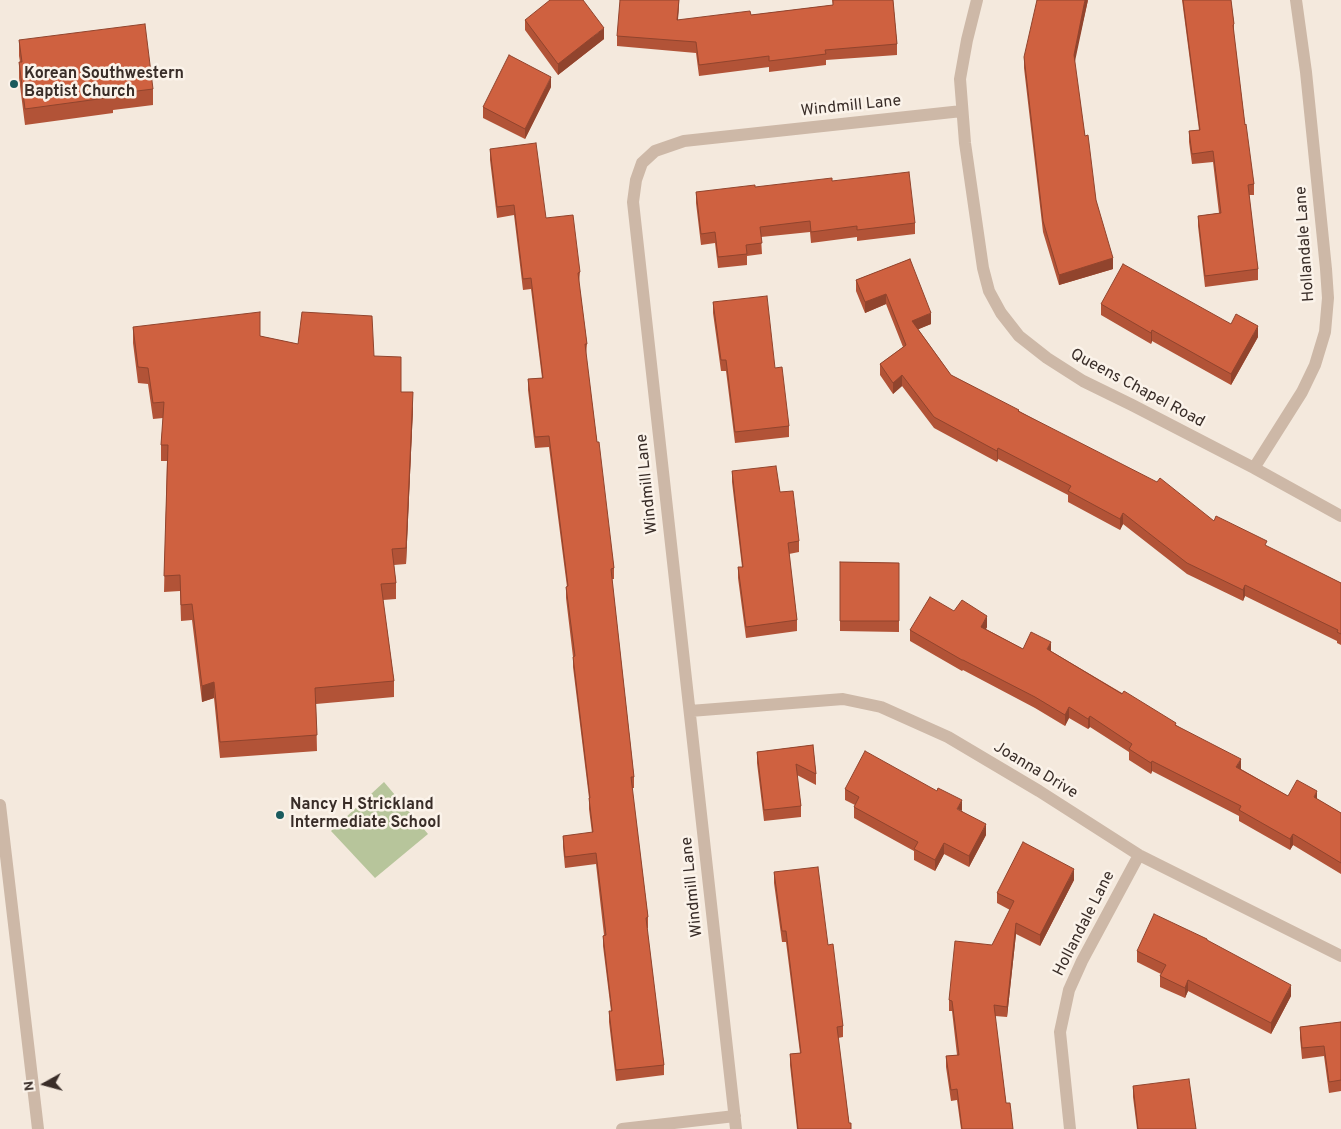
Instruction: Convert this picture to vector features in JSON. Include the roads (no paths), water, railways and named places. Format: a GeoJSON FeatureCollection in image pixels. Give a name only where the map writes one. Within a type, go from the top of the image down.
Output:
{"type":"FeatureCollection","features":[{"type":"Feature","properties":{"kind":"street","name":"Queens Chapel Road"},"geometry":{"type":"LineString","coordinates":[[976,0],[960,79],[962,111],[985,276],[989,292],[1001,313],[1019,336],[1047,358],[1083,381],[1132,404],[1341,516]]}},
{"type":"Feature","properties":{"kind":"street","name":"Hollandale Lane"},"geometry":{"type":"LineString","coordinates":[[1254,468],[1302,392],[1314,365],[1325,332],[1328,298],[1326,269],[1306,72],[1296,0]]}},
{"type":"Feature","properties":{"kind":"street","name":"Windmill Lane"},"geometry":{"type":"LineString","coordinates":[[736,1129],[633,202],[636,180],[642,163],[655,151],[684,141],[962,111]]}},
{"type":"Feature","properties":{"kind":"street","name":"Joanna Drive"},"geometry":{"type":"LineString","coordinates":[[690,711],[843,699],[881,707],[948,737],[1139,855],[1341,956]]}},
{"type":"Feature","properties":{"kind":"street"},"geometry":{"type":"LineString","coordinates":[[0,805],[38,1129]]}},
{"type":"Feature","properties":{"kind":"street","name":"Hollandale Lane"},"geometry":{"type":"LineString","coordinates":[[1070,1129],[1060,1032],[1069,990],[1082,961],[1139,855]]}},
{"type":"Feature","properties":{"kind":"street"},"geometry":{"type":"LineString","coordinates":[[622,1129],[734,1116]]}},
{"type":"Feature","properties":{"kind":"place","name":"Korean Southwestern Baptist Church"},"geometry":{"type":"Point","coordinates":[14,84]}},
{"type":"Feature","properties":{"kind":"place","name":"Nancy H Strickland Intermediate School"},"geometry":{"type":"Point","coordinates":[280,815]}}]}
